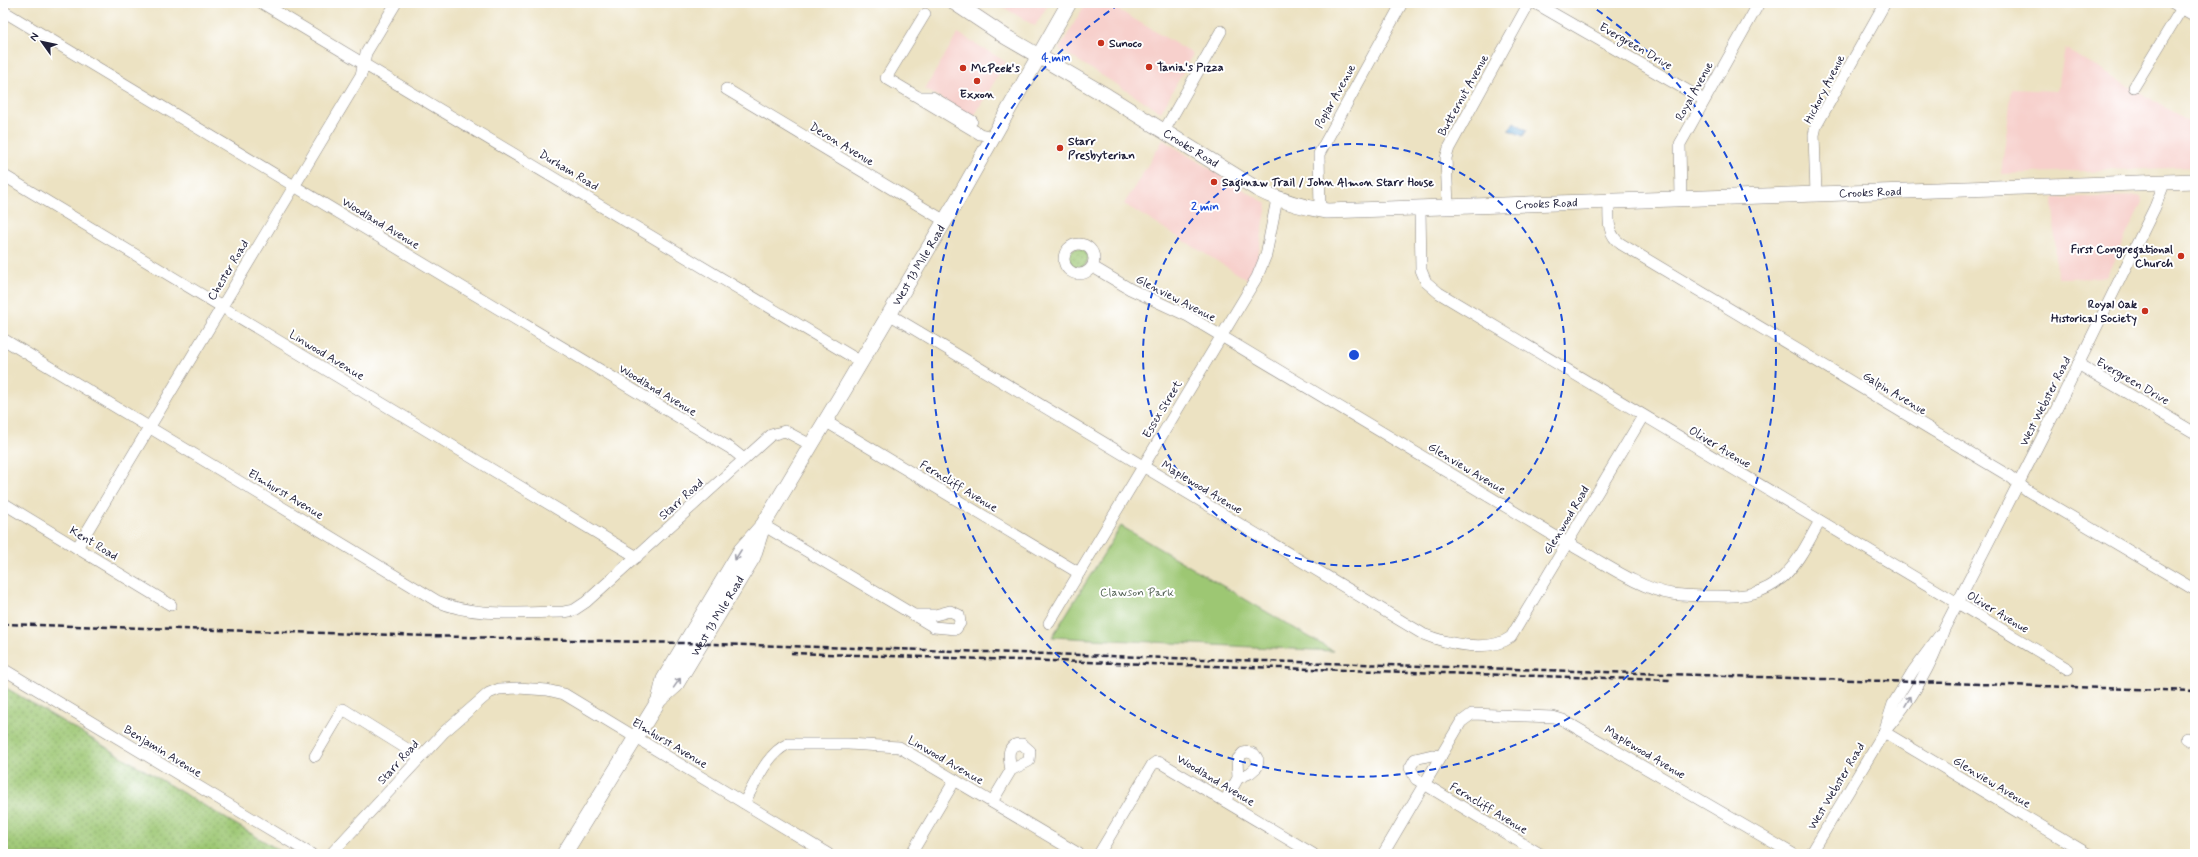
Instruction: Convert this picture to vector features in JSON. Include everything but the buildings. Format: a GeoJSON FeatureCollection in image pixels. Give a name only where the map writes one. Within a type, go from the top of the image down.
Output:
{"type":"FeatureCollection","features":[{"type":"Feature","properties":{"kind":"main road","name":"Crooks Road"},"geometry":{"type":"LineString","coordinates":[[955,3],[1038,56],[1276,199],[1299,207],[1320,210],[1420,208],[2195,180]]}},
{"type":"Feature","properties":{"kind":"main road","name":"West 13 Mile Road"},"geometry":{"type":"LineString","coordinates":[[567,853],[659,700],[675,686],[753,557],[763,525],[946,221],[1069,3]]}},
{"type":"Feature","properties":{"kind":"street","name":"Durham Road"},"geometry":{"type":"LineString","coordinates":[[262,3],[861,362]]}},
{"type":"Feature","properties":{"kind":"street","name":"Chester Road"},"geometry":{"type":"LineString","coordinates":[[77,548],[361,75],[366,53],[396,3]]}},
{"type":"Feature","properties":{"kind":"street","name":"Poplar Avenue"},"geometry":{"type":"LineString","coordinates":[[1320,210],[1318,162],[1321,150],[1402,3]]}},
{"type":"Feature","properties":{"kind":"street","name":"Butternut Avenue"},"geometry":{"type":"LineString","coordinates":[[1448,206],[1446,158],[1449,148],[1529,3]]}},
{"type":"Feature","properties":{"kind":"street","name":"Evergreen Drive"},"geometry":{"type":"LineString","coordinates":[[1535,3],[1704,100]]}},
{"type":"Feature","properties":{"kind":"street","name":"Royal Avenue"},"geometry":{"type":"LineString","coordinates":[[1681,198],[1680,144],[1759,3]]}},
{"type":"Feature","properties":{"kind":"street","name":"Hickory Avenue"},"geometry":{"type":"LineString","coordinates":[[1816,194],[1814,135],[1816,126],[1885,3]]}},
{"type":"Feature","properties":{"kind":"street"},"geometry":{"type":"LineString","coordinates":[[2134,87],[2180,5],[2195,16]]}},
{"type":"Feature","properties":{"kind":"street","name":"Woodland Avenue"},"geometry":{"type":"LineString","coordinates":[[3,11],[730,448],[744,459]]}},
{"type":"Feature","properties":{"kind":"street"},"geometry":{"type":"LineString","coordinates":[[925,14],[886,78],[920,97],[932,97],[984,128],[993,137]]}},
{"type":"Feature","properties":{"kind":"street"},"geometry":{"type":"LineString","coordinates":[[1164,131],[1220,31]]}},
{"type":"Feature","properties":{"kind":"street","name":"Devon Avenue"},"geometry":{"type":"LineString","coordinates":[[726,89],[946,221]]}},
{"type":"Feature","properties":{"kind":"street","name":"Linwood Avenue"},"geometry":{"type":"LineString","coordinates":[[3,175],[637,557]]}},
{"type":"Feature","properties":{"kind":"street","name":"West Webster Road"},"geometry":{"type":"LineString","coordinates":[[1811,854],[1884,732],[1906,705],[1936,654],[1944,629],[1959,604],[2160,196],[2162,182]]}},
{"type":"Feature","properties":{"kind":"street","name":"Essex Street"},"geometry":{"type":"LineString","coordinates":[[1049,623],[1260,271],[1266,255],[1276,199]]}},
{"type":"Feature","properties":{"kind":"street","name":"Galpin Avenue"},"geometry":{"type":"LineString","coordinates":[[1609,201],[1609,229],[1616,241],[2009,476],[2028,491],[2195,590]]}},
{"type":"Feature","properties":{"kind":"street","name":"Oliver Avenue"},"geometry":{"type":"LineString","coordinates":[[1420,208],[1421,270],[1423,277],[1432,288],[1643,416],[2068,669]]}},
{"type":"Feature","properties":{"kind":"street","name":"Glenview Avenue"},"geometry":{"type":"LineString","coordinates":[[1093,267],[1130,289],[1188,316],[1568,543],[1634,580],[1657,590],[1679,595],[1745,595],[1768,588],[1783,577],[1796,561],[1820,521]]}},
{"type":"Feature","properties":{"kind":"street","name":"Maplewood Avenue"},"geometry":{"type":"LineString","coordinates":[[889,314],[1423,634],[1441,641],[1462,644],[1498,644],[1511,637]]}},
{"type":"Feature","properties":{"kind":"street","name":"Elmhurst Avenue"},"geometry":{"type":"LineString","coordinates":[[3,339],[449,606],[476,611],[564,612],[574,610]]}},
{"type":"Feature","properties":{"kind":"street","name":"Evergreen Drive"},"geometry":{"type":"LineString","coordinates":[[2078,364],[2195,433]]}},
{"type":"Feature","properties":{"kind":"street","name":"Glenwood Road"},"geometry":{"type":"LineString","coordinates":[[1511,637],[1643,416]]}},
{"type":"Feature","properties":{"kind":"street","name":"Ferncliff Avenue"},"geometry":{"type":"LineString","coordinates":[[825,421],[1079,573]]}},
{"type":"Feature","properties":{"kind":"street","name":"Starr Road"},"geometry":{"type":"LineString","coordinates":[[574,610],[586,602],[637,557],[771,435],[778,431],[792,433],[811,445]]}},
{"type":"Feature","properties":{"kind":"street","name":"Kent Road"},"geometry":{"type":"LineString","coordinates":[[3,503],[171,605]]}},
{"type":"Feature","properties":{"kind":"street"},"geometry":{"type":"LineString","coordinates":[[763,525],[917,615]]}},
{"type":"Feature","properties":{"kind":"street","name":"Benjamin Avenue"},"geometry":{"type":"LineString","coordinates":[[3,669],[311,854]]}},
{"type":"Feature","properties":{"kind":"street","name":"Elmhurst Avenue"},"geometry":{"type":"LineString","coordinates":[[489,693],[509,688],[556,691],[636,737],[828,854]]}},
{"type":"Feature","properties":{"kind":"street","name":"Starr Road"},"geometry":{"type":"LineString","coordinates":[[331,854],[444,732],[489,693]]}},
{"type":"Feature","properties":{"kind":"street"},"geometry":{"type":"LineString","coordinates":[[315,756],[343,709],[420,757]]}},
{"type":"Feature","properties":{"kind":"street","name":"Maplewood Avenue"},"geometry":{"type":"LineString","coordinates":[[1441,756],[1461,722],[1472,714],[1553,718],[1563,720],[1792,854]]}},
{"type":"Feature","properties":{"kind":"street","name":"Glenview Avenue"},"geometry":{"type":"LineString","coordinates":[[1884,732],[2088,854]]}},
{"type":"Feature","properties":{"kind":"street","name":"Linwood Avenue"},"geometry":{"type":"LineString","coordinates":[[744,803],[772,757],[780,748],[795,743],[896,746],[1079,854]]}},
{"type":"Feature","properties":{"kind":"street"},"geometry":{"type":"LineString","coordinates":[[1424,784],[1414,776],[1410,768],[1412,761],[1426,756],[1441,756]]}},
{"type":"Feature","properties":{"kind":"street"},"geometry":{"type":"LineString","coordinates":[[1382,854],[1441,756]]}},
{"type":"Feature","properties":{"kind":"street","name":"Woodland Avenue"},"geometry":{"type":"LineString","coordinates":[[1099,854],[1152,765],[1156,762],[1161,763],[1313,854]]}},
{"type":"Feature","properties":{"kind":"street"},"geometry":{"type":"LineString","coordinates":[[992,802],[1011,770]]}},
{"type":"Feature","properties":{"kind":"street"},"geometry":{"type":"LineString","coordinates":[[1225,801],[1238,778]]}},
{"type":"Feature","properties":{"kind":"street"},"geometry":{"type":"LineString","coordinates":[[911,854],[955,780]]}},
{"type":"Feature","properties":{"kind":"street","name":"Ferncliff Avenue"},"geometry":{"type":"LineString","coordinates":[[1424,784],[1540,854]]}},
{"type":"Feature","properties":{"kind":"shaded area"},"geometry":{"type":"Polygon","coordinates":[[[996,3],[1049,3],[1035,26],[996,3]]]}},
{"type":"Feature","properties":{"kind":"shaded area"},"geometry":{"type":"Polygon","coordinates":[[[1086,3],[1107,3],[1193,54],[1161,112],[1059,49],[1086,3]]]}},
{"type":"Feature","properties":{"kind":"shaded area"},"geometry":{"type":"Polygon","coordinates":[[[958,33],[1006,62],[973,118],[925,89],[958,33]]]}},
{"type":"Feature","properties":{"kind":"shaded area"},"geometry":{"type":"Polygon","coordinates":[[[2065,49],[2195,125],[2195,167],[2001,174],[2012,89],[2057,91],[2065,49]]]}},
{"type":"Feature","properties":{"kind":"shaded area"},"geometry":{"type":"Polygon","coordinates":[[[1163,140],[1267,204],[1257,263],[1248,280],[1124,204],[1163,140]]]}},
{"type":"Feature","properties":{"kind":"shaded area"},"geometry":{"type":"Polygon","coordinates":[[[2141,196],[2142,202],[2106,277],[2057,278],[2053,198],[2141,196]]]}},
{"type":"Feature","properties":{"kind":"green space"},"geometry":{"type":"Polygon","coordinates":[[[1078,248],[1085,251],[1088,258],[1085,265],[1078,268],[1071,265],[1068,258],[1071,251],[1078,248]]]}},
{"type":"Feature","properties":{"kind":"green space","name":"Clawson Park"},"geometry":{"type":"Polygon","coordinates":[[[1121,526],[1333,651],[1052,637],[1121,526]]]}},
{"type":"Feature","properties":{"kind":"green space"},"geometry":{"type":"Polygon","coordinates":[[[3,686],[262,840],[285,854],[3,854],[3,686]]]}},
{"type":"Feature","properties":{"kind":"water"},"geometry":{"type":"Polygon","coordinates":[[[1514,122],[1527,130],[1523,136],[1509,130],[1514,122]]]}},
{"type":"Feature","properties":{"kind":"railway"},"geometry":{"type":"LineString","coordinates":[[3,624],[893,649],[2195,691]]}},
{"type":"Feature","properties":{"kind":"railway"},"geometry":{"type":"LineString","coordinates":[[791,653],[1670,680]]}},
{"type":"Feature","properties":{"kind":"place","name":"Sunoco"},"geometry":{"type":"Point","coordinates":[1101,43]}},
{"type":"Feature","properties":{"kind":"place","name":"Tania's Pizza"},"geometry":{"type":"Point","coordinates":[1149,67]}},
{"type":"Feature","properties":{"kind":"place","name":"McPeek's"},"geometry":{"type":"Point","coordinates":[963,68]}},
{"type":"Feature","properties":{"kind":"place","name":"Exxon"},"geometry":{"type":"Point","coordinates":[977,81]}},
{"type":"Feature","properties":{"kind":"place","name":"Starr Presbyterian"},"geometry":{"type":"Point","coordinates":[1060,148]}},
{"type":"Feature","properties":{"kind":"place","name":"Saginaw Trail / John Almon Starr House"},"geometry":{"type":"Point","coordinates":[1214,182]}},
{"type":"Feature","properties":{"kind":"place","name":"First Congregational Church"},"geometry":{"type":"Point","coordinates":[2181,256]}},
{"type":"Feature","properties":{"kind":"place","name":"Royal Oak Historical Society"},"geometry":{"type":"Point","coordinates":[2145,311]}}]}
